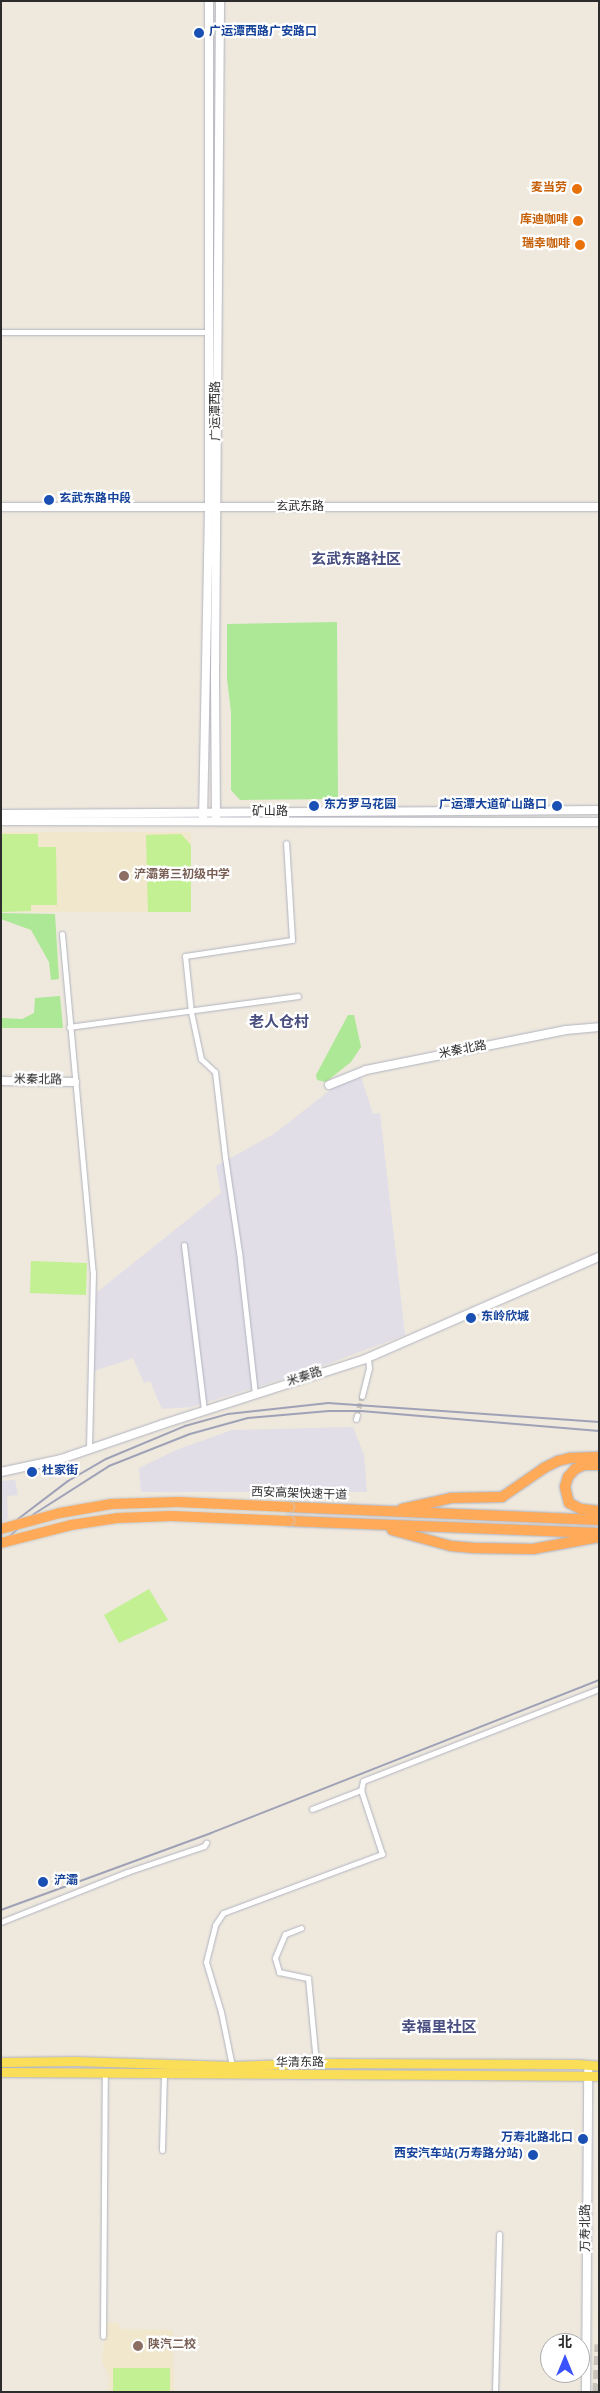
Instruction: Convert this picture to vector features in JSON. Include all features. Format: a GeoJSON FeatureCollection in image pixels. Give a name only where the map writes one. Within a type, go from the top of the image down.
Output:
{"type":"FeatureCollection","features":[{"type":"Feature","properties":{"kind":"highway"},"geometry":{"type":"LineString","coordinates":[[392,1511],[451,1498],[502,1497],[544,1468],[558,1461],[570,1458],[599,1457]]}},
{"type":"Feature","properties":{"kind":"highway"},"geometry":{"type":"LineString","coordinates":[[599,1465],[584,1465],[575,1469],[566,1484],[566,1496],[569,1502],[586,1510],[599,1511]]}},
{"type":"Feature","properties":{"kind":"highway","name":"西安高架快速干道"},"geometry":{"type":"LineString","coordinates":[[1,1529],[60,1513],[118,1504],[178,1502],[599,1520]]}},
{"type":"Feature","properties":{"kind":"highway"},"geometry":{"type":"LineString","coordinates":[[1,1543],[71,1525],[118,1518],[172,1516],[599,1535]]}},
{"type":"Feature","properties":{"kind":"highway"},"geometry":{"type":"LineString","coordinates":[[366,1524],[451,1546],[474,1548],[533,1549],[599,1535]]}},
{"type":"Feature","properties":{"kind":"main road","name":"华清东路"},"geometry":{"type":"LineString","coordinates":[[1,2062],[75,2061],[232,2066],[316,2064],[599,2066]]}},
{"type":"Feature","properties":{"kind":"main road","name":"华清东路"},"geometry":{"type":"LineString","coordinates":[[1,2072],[599,2076]]}},
{"type":"Feature","properties":{"kind":"street","name":"广运潭西路"},"geometry":{"type":"LineString","coordinates":[[209,1],[208,332],[213,508],[216,817]]}},
{"type":"Feature","properties":{"kind":"street","name":"广运潭西路"},"geometry":{"type":"LineString","coordinates":[[203,817],[213,508],[220,1]]}},
{"type":"Feature","properties":{"kind":"street"},"geometry":{"type":"LineString","coordinates":[[1,332],[208,332]]}},
{"type":"Feature","properties":{"kind":"street","name":"玄武东路"},"geometry":{"type":"LineString","coordinates":[[1,507],[599,507]]}},
{"type":"Feature","properties":{"kind":"street","name":"矿山路"},"geometry":{"type":"LineString","coordinates":[[216,817],[599,810]]}},
{"type":"Feature","properties":{"kind":"street","name":"矿山路"},"geometry":{"type":"LineString","coordinates":[[1,814],[599,822]]}},
{"type":"Feature","properties":{"kind":"street","name":"矿山路"},"geometry":{"type":"LineString","coordinates":[[1,821],[203,817]]}},
{"type":"Feature","properties":{"kind":"street"},"geometry":{"type":"LineString","coordinates":[[255,1394],[239,1252],[215,1072],[201,1058],[191,1012],[185,956],[292,940],[286,843]]}},
{"type":"Feature","properties":{"kind":"street"},"geometry":{"type":"LineString","coordinates":[[62,934],[74,1082],[93,1272],[89,1449]]}},
{"type":"Feature","properties":{"kind":"street"},"geometry":{"type":"LineString","coordinates":[[69,1027],[191,1012],[298,996]]}},
{"type":"Feature","properties":{"kind":"street","name":"米秦北路"},"geometry":{"type":"LineString","coordinates":[[329,1085],[366,1070],[566,1030],[599,1027]]}},
{"type":"Feature","properties":{"kind":"street","name":"米秦北路"},"geometry":{"type":"LineString","coordinates":[[1,1081],[74,1082]]}},
{"type":"Feature","properties":{"kind":"street"},"geometry":{"type":"LineString","coordinates":[[184,1246],[204,1410]]}},
{"type":"Feature","properties":{"kind":"street","name":"米秦路"},"geometry":{"type":"LineString","coordinates":[[1,1472],[32,1467],[368,1358],[599,1257]]}},
{"type":"Feature","properties":{"kind":"street"},"geometry":{"type":"LineString","coordinates":[[362,1396],[368,1368],[368,1358]]}},
{"type":"Feature","properties":{"kind":"street"},"geometry":{"type":"LineString","coordinates":[[232,2066],[221,2012],[206,1962],[215,1925],[223,1913],[382,1854],[361,1790],[363,1781],[599,1689]]}},
{"type":"Feature","properties":{"kind":"street"},"geometry":{"type":"LineString","coordinates":[[312,1809],[361,1790]]}},
{"type":"Feature","properties":{"kind":"street"},"geometry":{"type":"LineString","coordinates":[[1,1922],[127,1872],[204,1846],[206,1843]]}},
{"type":"Feature","properties":{"kind":"street"},"geometry":{"type":"LineString","coordinates":[[301,1928],[285,1934],[275,1958],[279,1972],[308,1978],[316,2064]]}},
{"type":"Feature","properties":{"kind":"street","name":"万寿北路"},"geometry":{"type":"LineString","coordinates":[[586,2392],[588,2065]]}},
{"type":"Feature","properties":{"kind":"street"},"geometry":{"type":"LineString","coordinates":[[103,2336],[105,2072]]}},
{"type":"Feature","properties":{"kind":"street"},"geometry":{"type":"LineString","coordinates":[[162,2150],[164,2072]]}},
{"type":"Feature","properties":{"kind":"street"},"geometry":{"type":"LineString","coordinates":[[495,2392],[499,2234]]}},
{"type":"Feature","properties":{"kind":"shaded area","name":"浐灞第三初级中学"},"geometry":{"type":"Polygon","coordinates":[[[1,832],[191,832],[191,912],[1,912],[1,832]]]}},
{"type":"Feature","properties":{"kind":"shaded area"},"geometry":{"type":"Polygon","coordinates":[[[361,1077],[373,1114],[380,1113],[405,1335],[306,1372],[191,1407],[162,1409],[150,1381],[144,1383],[133,1358],[94,1371],[97,1292],[221,1193],[216,1166],[274,1134],[334,1087],[361,1077]]]}},
{"type":"Feature","properties":{"kind":"shaded area"},"geometry":{"type":"Polygon","coordinates":[[[353,1427],[364,1455],[367,1492],[141,1492],[139,1468],[176,1450],[232,1430],[353,1427]]]}},
{"type":"Feature","properties":{"kind":"shaded area"},"geometry":{"type":"Polygon","coordinates":[[[15,1480],[18,1495],[7,1496],[8,1518],[1,1523],[1,1481],[15,1480]]]}},
{"type":"Feature","properties":{"kind":"shaded area","name":"陕汽二校"},"geometry":{"type":"Polygon","coordinates":[[[106,2322],[119,2323],[119,2329],[173,2330],[174,2392],[108,2392],[109,2376],[102,2362],[106,2322]]]}},
{"type":"Feature","properties":{"kind":"green space"},"geometry":{"type":"Polygon","coordinates":[[[337,622],[338,799],[240,800],[231,790],[231,712],[227,679],[227,624],[337,622]]]}},
{"type":"Feature","properties":{"kind":"green space"},"geometry":{"type":"Polygon","coordinates":[[[1,834],[38,834],[38,847],[56,847],[57,905],[31,905],[31,911],[1,912],[1,834]]]}},
{"type":"Feature","properties":{"kind":"green space"},"geometry":{"type":"Polygon","coordinates":[[[181,834],[191,845],[191,912],[148,912],[146,835],[181,834]]]}},
{"type":"Feature","properties":{"kind":"green space"},"geometry":{"type":"Polygon","coordinates":[[[1,913],[55,914],[59,979],[51,980],[49,962],[31,930],[1,919],[1,913]]]}},
{"type":"Feature","properties":{"kind":"green space"},"geometry":{"type":"Polygon","coordinates":[[[60,996],[63,1028],[1,1028],[1,1018],[22,1019],[34,1013],[35,998],[60,996]]]}},
{"type":"Feature","properties":{"kind":"green space"},"geometry":{"type":"Polygon","coordinates":[[[348,1015],[354,1015],[361,1047],[351,1062],[326,1082],[317,1080],[316,1075],[348,1015]]]}},
{"type":"Feature","properties":{"kind":"green space"},"geometry":{"type":"Polygon","coordinates":[[[31,1261],[87,1263],[86,1295],[30,1293],[31,1261]]]}},
{"type":"Feature","properties":{"kind":"green space"},"geometry":{"type":"Polygon","coordinates":[[[149,1589],[168,1620],[119,1643],[104,1615],[149,1589]]]}},
{"type":"Feature","properties":{"kind":"green space"},"geometry":{"type":"Polygon","coordinates":[[[113,2368],[170,2368],[170,2392],[113,2392],[113,2368]]]}},
{"type":"Feature","properties":{"kind":"tunnel"},"geometry":{"type":"LineString","coordinates":[[357,1415],[362,1396]]}},
{"type":"Feature","properties":{"kind":"tunnel"},"geometry":{"type":"LineString","coordinates":[[597,2392],[599,2344]]}},
{"type":"Feature","properties":{"kind":"railway"},"geometry":{"type":"LineString","coordinates":[[1,1532],[68,1481],[106,1459],[185,1426],[228,1414],[328,1403],[599,1422]]}},
{"type":"Feature","properties":{"kind":"railway"},"geometry":{"type":"LineString","coordinates":[[1,1544],[34,1514],[109,1466],[190,1434],[248,1418],[329,1411],[361,1411],[599,1431]]}},
{"type":"Feature","properties":{"kind":"railway"},"geometry":{"type":"LineString","coordinates":[[1,1910],[211,1833],[599,1680]]}},
{"type":"Feature","properties":{"kind":"place","name":"广运潭西路广安路口"},"geometry":{"type":"Point","coordinates":[199,33]}},
{"type":"Feature","properties":{"kind":"place","name":"麦当劳"},"geometry":{"type":"Point","coordinates":[577,189]}},
{"type":"Feature","properties":{"kind":"place","name":"库迪咖啡"},"geometry":{"type":"Point","coordinates":[578,221]}},
{"type":"Feature","properties":{"kind":"place","name":"瑞幸咖啡"},"geometry":{"type":"Point","coordinates":[580,245]}},
{"type":"Feature","properties":{"kind":"place","name":"玄武东路中段"},"geometry":{"type":"Point","coordinates":[49,500]}},
{"type":"Feature","properties":{"kind":"place","name":"东方罗马花园"},"geometry":{"type":"Point","coordinates":[314,806]}},
{"type":"Feature","properties":{"kind":"place","name":"广运潭大道矿山路口"},"geometry":{"type":"Point","coordinates":[557,806]}},
{"type":"Feature","properties":{"kind":"place","name":"浐灞第三初级中学"},"geometry":{"type":"Point","coordinates":[124,876]}},
{"type":"Feature","properties":{"kind":"place","name":"东岭欣城"},"geometry":{"type":"Point","coordinates":[471,1318]}},
{"type":"Feature","properties":{"kind":"place","name":"杜家街"},"geometry":{"type":"Point","coordinates":[32,1472]}},
{"type":"Feature","properties":{"kind":"place","name":"浐灞"},"geometry":{"type":"Point","coordinates":[43,1882]}},
{"type":"Feature","properties":{"kind":"place","name":"万寿北路北口"},"geometry":{"type":"Point","coordinates":[583,2139]}},
{"type":"Feature","properties":{"kind":"place","name":"西安汽车站(万寿路分站)"},"geometry":{"type":"Point","coordinates":[533,2155]}},
{"type":"Feature","properties":{"kind":"place","name":"陕汽二校"},"geometry":{"type":"Point","coordinates":[138,2346]}},
{"type":"Feature","properties":{"kind":"district","name":"玄武东路社区"},"geometry":{"type":"Point","coordinates":[356,561]}},
{"type":"Feature","properties":{"kind":"district","name":"老人仓村"},"geometry":{"type":"Point","coordinates":[279,1024]}},
{"type":"Feature","properties":{"kind":"district","name":"幸福里社区"},"geometry":{"type":"Point","coordinates":[439,2029]}}]}
